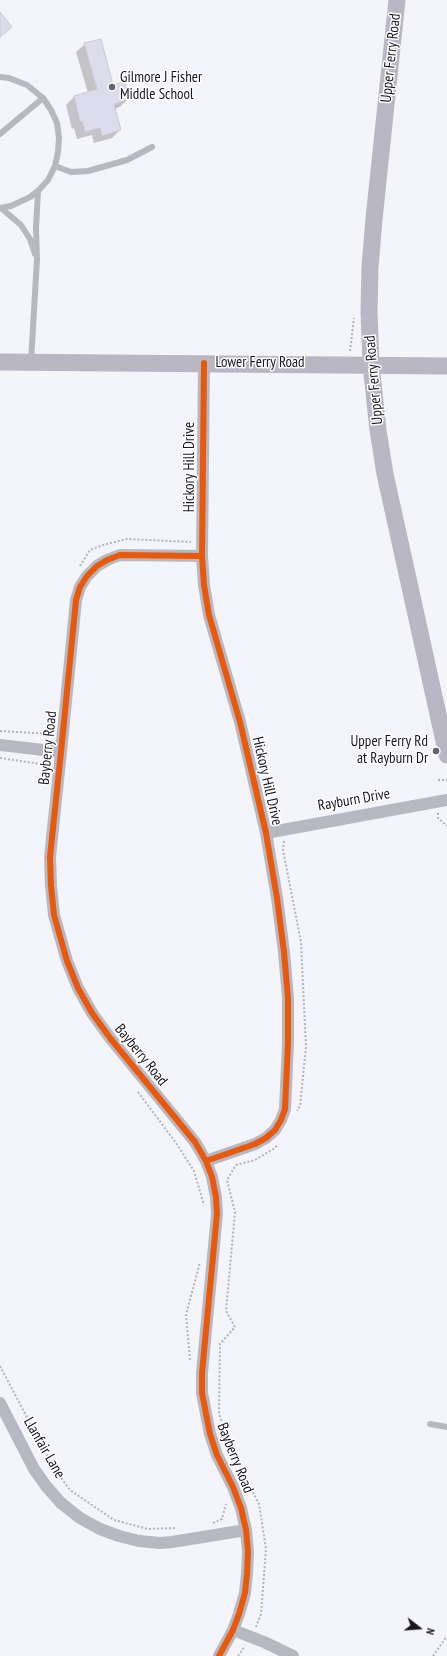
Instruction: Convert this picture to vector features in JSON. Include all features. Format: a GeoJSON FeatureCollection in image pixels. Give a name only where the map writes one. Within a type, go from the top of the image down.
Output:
{"type":"FeatureCollection","features":[{"type":"Feature","properties":{"kind":"main road","name":"Upper Ferry Road"},"geometry":{"type":"LineString","coordinates":[[397,0],[370,267],[369,312],[371,364],[378,430],[385,474],[447,755]]}},
{"type":"Feature","properties":{"kind":"main road","name":"Lower Ferry Road"},"geometry":{"type":"LineString","coordinates":[[0,362],[371,364],[447,366]]}},
{"type":"Feature","properties":{"kind":"street","name":"Hickory Hill Drive"},"geometry":{"type":"LineString","coordinates":[[204,363],[202,556],[204,585],[209,615],[242,729],[266,833],[277,898],[287,990],[288,1043],[285,1109],[278,1125],[266,1138],[255,1144],[206,1161]]}},
{"type":"Feature","properties":{"kind":"street","name":"Bayberry Road"},"geometry":{"type":"LineString","coordinates":[[202,556],[120,555],[97,566],[87,576],[80,587],[76,600],[50,857],[54,915],[67,962],[78,988],[92,1013],[110,1038],[195,1142],[206,1161],[212,1177],[216,1197],[217,1214],[202,1373],[202,1393],[210,1434],[217,1455],[234,1487],[241,1508],[246,1530],[248,1551],[245,1593],[233,1630],[219,1656]]}},
{"type":"Feature","properties":{"kind":"street"},"geometry":{"type":"LineString","coordinates":[[0,745],[61,752]]}},
{"type":"Feature","properties":{"kind":"street","name":"Rayburn Drive"},"geometry":{"type":"LineString","coordinates":[[266,833],[447,800]]}},
{"type":"Feature","properties":{"kind":"street","name":"Llanfair Lane"},"geometry":{"type":"LineString","coordinates":[[0,1403],[34,1469],[46,1486],[61,1503],[80,1518],[100,1529],[139,1541],[160,1543],[246,1530]]}},
{"type":"Feature","properties":{"kind":"street"},"geometry":{"type":"LineString","coordinates":[[233,1630],[293,1656]]}},
{"type":"Feature","properties":{"kind":"lane"},"geometry":{"type":"LineString","coordinates":[[0,77],[10,78],[27,85],[43,98],[51,110],[56,123],[59,138],[55,166],[48,180],[38,191],[21,202],[0,208]]}},
{"type":"Feature","properties":{"kind":"lane"},"geometry":{"type":"LineString","coordinates":[[0,134],[43,98]]}},
{"type":"Feature","properties":{"kind":"lane"},"geometry":{"type":"LineString","coordinates":[[55,166],[71,172],[88,171],[128,160],[152,147]]}},
{"type":"Feature","properties":{"kind":"lane"},"geometry":{"type":"LineString","coordinates":[[31,362],[37,259],[36,228],[38,191]]}},
{"type":"Feature","properties":{"kind":"lane"},"geometry":{"type":"LineString","coordinates":[[0,208],[22,225],[30,239],[37,259]]}},
{"type":"Feature","properties":{"kind":"lane"},"geometry":{"type":"LineString","coordinates":[[430,1424],[447,1427]]}},
{"type":"Feature","properties":{"kind":"path"},"geometry":{"type":"LineString","coordinates":[[0,758],[48,764],[48,772]]}},
{"type":"Feature","properties":{"kind":"path"},"geometry":{"type":"LineString","coordinates":[[438,780],[447,780]]}},
{"type":"Feature","properties":{"kind":"path"},"geometry":{"type":"LineString","coordinates":[[284,830],[283,850],[301,942],[306,1039],[300,1106],[297,1112]]}},
{"type":"Feature","properties":{"kind":"path"},"geometry":{"type":"LineString","coordinates":[[134,1088],[176,1143],[194,1172],[204,1206]]}},
{"type":"Feature","properties":{"kind":"path"},"geometry":{"type":"LineString","coordinates":[[238,1656],[252,1637],[260,1614],[266,1549],[259,1504],[241,1470],[219,1414],[220,1344],[235,1327],[226,1311],[235,1212],[227,1180],[236,1165],[255,1160],[275,1148],[279,1143]]}},
{"type":"Feature","properties":{"kind":"path"},"geometry":{"type":"LineString","coordinates":[[190,1362],[186,1315],[200,1261]]}},
{"type":"Feature","properties":{"kind":"path"},"geometry":{"type":"LineString","coordinates":[[0,1366],[53,1467],[70,1490],[114,1520],[148,1529],[177,1528]]}},
{"type":"Feature","properties":{"kind":"path"},"geometry":{"type":"LineString","coordinates":[[211,1523],[222,1519],[226,1505],[224,1498]]}},
{"type":"Feature","properties":{"kind":"path"},"geometry":{"type":"LineString","coordinates":[[433,1656],[447,1636]]}},
{"type":"Feature","properties":{"kind":"building"},"geometry":{"type":"Polygon","coordinates":[[[0,12],[12,27],[0,37],[0,12]]]}},
{"type":"Feature","properties":{"kind":"building"},"geometry":{"type":"Polygon","coordinates":[[[101,39],[113,85],[125,82],[129,99],[114,104],[121,130],[102,136],[100,128],[85,132],[82,121],[80,122],[74,96],[97,89],[84,43],[101,39]]]}},
{"type":"Feature","properties":{"kind":"cycle path"},"geometry":{"type":"LineString","coordinates":[[204,363],[202,556],[204,585],[209,615],[240,722],[266,833],[277,898],[288,998],[288,1043],[285,1109],[281,1120],[275,1130],[266,1138],[255,1144],[206,1161]]}},
{"type":"Feature","properties":{"kind":"cycle path"},"geometry":{"type":"LineString","coordinates":[[202,556],[120,555],[97,566],[87,576],[80,587],[76,600],[50,857],[54,915],[67,961],[78,988],[92,1013],[110,1038],[195,1142],[206,1161],[212,1177],[216,1197],[217,1214],[202,1373],[202,1393],[210,1434],[217,1455],[233,1487],[241,1508],[246,1530],[248,1551],[245,1593],[233,1630],[219,1656]]}},
{"type":"Feature","properties":{"kind":"place","name":"Gilmore J Fisher Middle School"},"geometry":{"type":"Point","coordinates":[112,87]}},
{"type":"Feature","properties":{"kind":"place","name":"Upper Ferry Rd at Rayburn Dr"},"geometry":{"type":"Point","coordinates":[436,751]}}]}
